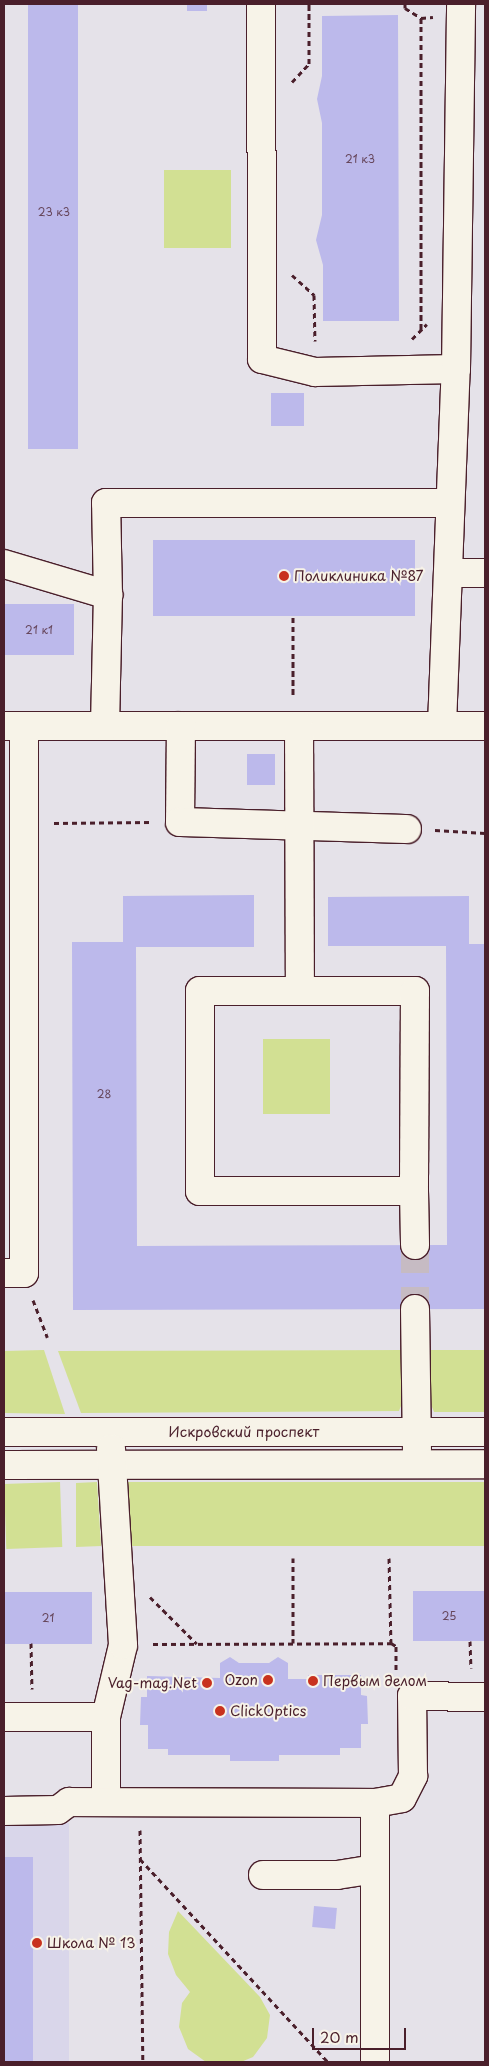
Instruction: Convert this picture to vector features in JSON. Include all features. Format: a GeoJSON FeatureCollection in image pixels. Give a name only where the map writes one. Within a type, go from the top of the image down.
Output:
{"type":"FeatureCollection","features":[{"type":"Feature","properties":{"kind":"street"},"geometry":{"type":"LineString","coordinates":[[261,4],[262,359],[315,372],[456,368]]}},
{"type":"Feature","properties":{"kind":"street"},"geometry":{"type":"LineString","coordinates":[[442,726],[456,368],[461,4]]}},
{"type":"Feature","properties":{"kind":"street"},"geometry":{"type":"LineString","coordinates":[[105,726],[108,595],[106,504],[450,504]]}},
{"type":"Feature","properties":{"kind":"street"},"geometry":{"type":"LineString","coordinates":[[4,564],[108,595]]}},
{"type":"Feature","properties":{"kind":"street"},"geometry":{"type":"LineString","coordinates":[[448,574],[485,573]]}},
{"type":"Feature","properties":{"kind":"street"},"geometry":{"type":"LineString","coordinates":[[14,1273],[24,823],[14,726],[485,726]]}},
{"type":"Feature","properties":{"kind":"street"},"geometry":{"type":"LineString","coordinates":[[181,726],[180,822],[407,829]]}},
{"type":"Feature","properties":{"kind":"street"},"geometry":{"type":"LineString","coordinates":[[296,726],[300,991]]}},
{"type":"Feature","properties":{"kind":"street"},"geometry":{"type":"LineString","coordinates":[[414,1191],[200,1191],[200,991],[415,991],[415,1245]]}},
{"type":"Feature","properties":{"kind":"street"},"geometry":{"type":"LineString","coordinates":[[416,1309],[417,1464]]}},
{"type":"Feature","properties":{"kind":"street"},"geometry":{"type":"LineString","coordinates":[[106,1802],[106,1716],[123,1645],[111,1465],[111,1431]]}},
{"type":"Feature","properties":{"kind":"street","name":"Искровский проспект"},"geometry":{"type":"LineString","coordinates":[[4,1432],[485,1432]]}},
{"type":"Feature","properties":{"kind":"street"},"geometry":{"type":"LineString","coordinates":[[4,1465],[485,1464]]}},
{"type":"Feature","properties":{"kind":"street"},"geometry":{"type":"LineString","coordinates":[[4,1811],[58,1810],[69,1802],[375,1803],[402,1798],[413,1776],[412,1696],[485,1697]]}},
{"type":"Feature","properties":{"kind":"street"},"geometry":{"type":"LineString","coordinates":[[4,1717],[106,1716]]}},
{"type":"Feature","properties":{"kind":"street"},"geometry":{"type":"LineString","coordinates":[[375,1803],[375,2062]]}},
{"type":"Feature","properties":{"kind":"street"},"geometry":{"type":"LineString","coordinates":[[263,1875],[336,1875],[376,1869]]}},
{"type":"Feature","properties":{"kind":"path"},"geometry":{"type":"LineString","coordinates":[[261,112],[309,64],[309,4]]}},
{"type":"Feature","properties":{"kind":"path"},"geometry":{"type":"LineString","coordinates":[[404,4],[404,8],[421,18],[421,330]]}},
{"type":"Feature","properties":{"kind":"path"},"geometry":{"type":"LineString","coordinates":[[262,246],[314,295],[315,372]]}},
{"type":"Feature","properties":{"kind":"path"},"geometry":{"type":"LineString","coordinates":[[382,370],[456,294]]}},
{"type":"Feature","properties":{"kind":"path"},"geometry":{"type":"LineString","coordinates":[[293,617],[296,726]]}},
{"type":"Feature","properties":{"kind":"path"},"geometry":{"type":"LineString","coordinates":[[24,823],[180,822]]}},
{"type":"Feature","properties":{"kind":"path"},"geometry":{"type":"LineString","coordinates":[[407,829],[485,832]]}},
{"type":"Feature","properties":{"kind":"path"},"geometry":{"type":"LineString","coordinates":[[14,1273],[47,1337]]}},
{"type":"Feature","properties":{"kind":"path"},"geometry":{"type":"LineString","coordinates":[[293,1558],[294,1643]]}},
{"type":"Feature","properties":{"kind":"path"},"geometry":{"type":"LineString","coordinates":[[389,1558],[391,1643]]}},
{"type":"Feature","properties":{"kind":"path"},"geometry":{"type":"LineString","coordinates":[[118,1565],[198,1644]]}},
{"type":"Feature","properties":{"kind":"path"},"geometry":{"type":"LineString","coordinates":[[31,1643],[33,1717]]}},
{"type":"Feature","properties":{"kind":"path"},"geometry":{"type":"LineString","coordinates":[[123,1645],[391,1643],[396,1646],[396,1685],[412,1696]]}},
{"type":"Feature","properties":{"kind":"path"},"geometry":{"type":"LineString","coordinates":[[139,1802],[143,2062]]}},
{"type":"Feature","properties":{"kind":"path"},"geometry":{"type":"LineString","coordinates":[[140,1859],[328,2062]]}},
{"type":"Feature","properties":{"kind":"shaded area","name":"Школа № 13"},"geometry":{"type":"Polygon","coordinates":[[[4,1823],[69,1823],[69,2062],[4,2062],[4,1823]]]}},
{"type":"Feature","properties":{"kind":"green space"},"geometry":{"type":"Polygon","coordinates":[[[164,170],[231,170],[231,248],[164,248],[164,170]]]}},
{"type":"Feature","properties":{"kind":"green space"},"geometry":{"type":"Polygon","coordinates":[[[263,1039],[330,1039],[330,1114],[263,1114],[263,1039]]]}},
{"type":"Feature","properties":{"kind":"green space"},"geometry":{"type":"Polygon","coordinates":[[[44,1350],[65,1414],[4,1413],[4,1351],[44,1350]]]}},
{"type":"Feature","properties":{"kind":"green space"},"geometry":{"type":"Polygon","coordinates":[[[404,1350],[404,1398],[399,1411],[81,1413],[58,1351],[404,1350]]]}},
{"type":"Feature","properties":{"kind":"green space"},"geometry":{"type":"Polygon","coordinates":[[[427,1350],[485,1350],[485,1412],[434,1412],[428,1397],[427,1350]]]}},
{"type":"Feature","properties":{"kind":"green space"},"geometry":{"type":"Polygon","coordinates":[[[60,1482],[62,1547],[6,1549],[4,1484],[60,1482]]]}},
{"type":"Feature","properties":{"kind":"green space"},"geometry":{"type":"Polygon","coordinates":[[[97,1482],[101,1546],[76,1547],[76,1483],[97,1482]]]}},
{"type":"Feature","properties":{"kind":"green space"},"geometry":{"type":"Polygon","coordinates":[[[125,1482],[485,1482],[485,1546],[125,1546],[125,1482]]]}},
{"type":"Feature","properties":{"kind":"green space"},"geometry":{"type":"Polygon","coordinates":[[[178,1911],[260,1997],[270,2015],[267,2038],[253,2057],[241,2062],[206,2062],[188,2049],[179,2027],[182,2003],[190,1992],[176,1975],[168,1954],[169,1932],[178,1911]]]}},
{"type":"Feature","properties":{"kind":"building"},"geometry":{"type":"Polygon","coordinates":[[[28,4],[78,4],[78,449],[28,449],[28,4]]]}},
{"type":"Feature","properties":{"kind":"building"},"geometry":{"type":"Polygon","coordinates":[[[187,4],[207,4],[207,11],[187,11],[187,4]]]}},
{"type":"Feature","properties":{"kind":"building"},"geometry":{"type":"Polygon","coordinates":[[[398,15],[399,321],[323,321],[323,265],[316,240],[322,215],[322,123],[317,99],[322,76],[322,16],[398,15]]]}},
{"type":"Feature","properties":{"kind":"building"},"geometry":{"type":"Polygon","coordinates":[[[271,393],[304,393],[304,426],[271,426],[271,393]]]}},
{"type":"Feature","properties":{"kind":"building","name":"Поликлиника №87"},"geometry":{"type":"Polygon","coordinates":[[[153,540],[415,540],[415,616],[153,616],[153,540]]]}},
{"type":"Feature","properties":{"kind":"building"},"geometry":{"type":"Polygon","coordinates":[[[4,604],[74,604],[74,655],[4,655],[4,604]]]}},
{"type":"Feature","properties":{"kind":"building"},"geometry":{"type":"Polygon","coordinates":[[[247,754],[275,754],[275,785],[247,785],[247,754]]]}},
{"type":"Feature","properties":{"kind":"building"},"geometry":{"type":"Polygon","coordinates":[[[254,895],[254,947],[136,947],[137,1246],[447,1245],[446,946],[328,946],[328,897],[469,896],[469,944],[485,944],[485,1309],[73,1310],[72,942],[123,942],[123,896],[254,895]]]}},
{"type":"Feature","properties":{"kind":"building"},"geometry":{"type":"Polygon","coordinates":[[[413,1591],[485,1591],[485,1641],[413,1641],[413,1591]]]}},
{"type":"Feature","properties":{"kind":"building"},"geometry":{"type":"Polygon","coordinates":[[[4,1592],[92,1592],[92,1644],[4,1644],[4,1592]]]}},
{"type":"Feature","properties":{"kind":"building"},"geometry":{"type":"Polygon","coordinates":[[[230,1657],[239,1663],[269,1663],[278,1657],[288,1663],[288,1679],[308,1679],[308,1675],[361,1675],[361,1695],[367,1696],[368,1724],[361,1724],[361,1748],[340,1748],[340,1755],[279,1755],[279,1761],[230,1761],[230,1755],[168,1755],[168,1749],[148,1749],[148,1725],[140,1725],[141,1697],[147,1697],[147,1676],[220,1678],[220,1663],[230,1657]]]}},
{"type":"Feature","properties":{"kind":"building"},"geometry":{"type":"Polygon","coordinates":[[[4,1857],[33,1857],[33,2062],[4,2062],[4,1857]]]}},
{"type":"Feature","properties":{"kind":"building"},"geometry":{"type":"Polygon","coordinates":[[[314,1906],[337,1908],[335,1929],[312,1927],[314,1906]]]}},
{"type":"Feature","properties":{"kind":"tunnel"},"geometry":{"type":"LineString","coordinates":[[415,1245],[415,1309]]}},
{"type":"Feature","properties":{"kind":"place","name":"Поликлиника №87"},"geometry":{"type":"Point","coordinates":[284,576]}},
{"type":"Feature","properties":{"kind":"place","name":"Ozon"},"geometry":{"type":"Point","coordinates":[268,1680]}},
{"type":"Feature","properties":{"kind":"place","name":"Первым делом"},"geometry":{"type":"Point","coordinates":[313,1681]}},
{"type":"Feature","properties":{"kind":"place","name":"Vag-mag.Net"},"geometry":{"type":"Point","coordinates":[207,1683]}},
{"type":"Feature","properties":{"kind":"place","name":"ClickOptics"},"geometry":{"type":"Point","coordinates":[220,1711]}},
{"type":"Feature","properties":{"kind":"place","name":"Школа № 13"},"geometry":{"type":"Point","coordinates":[37,1943]}}]}
